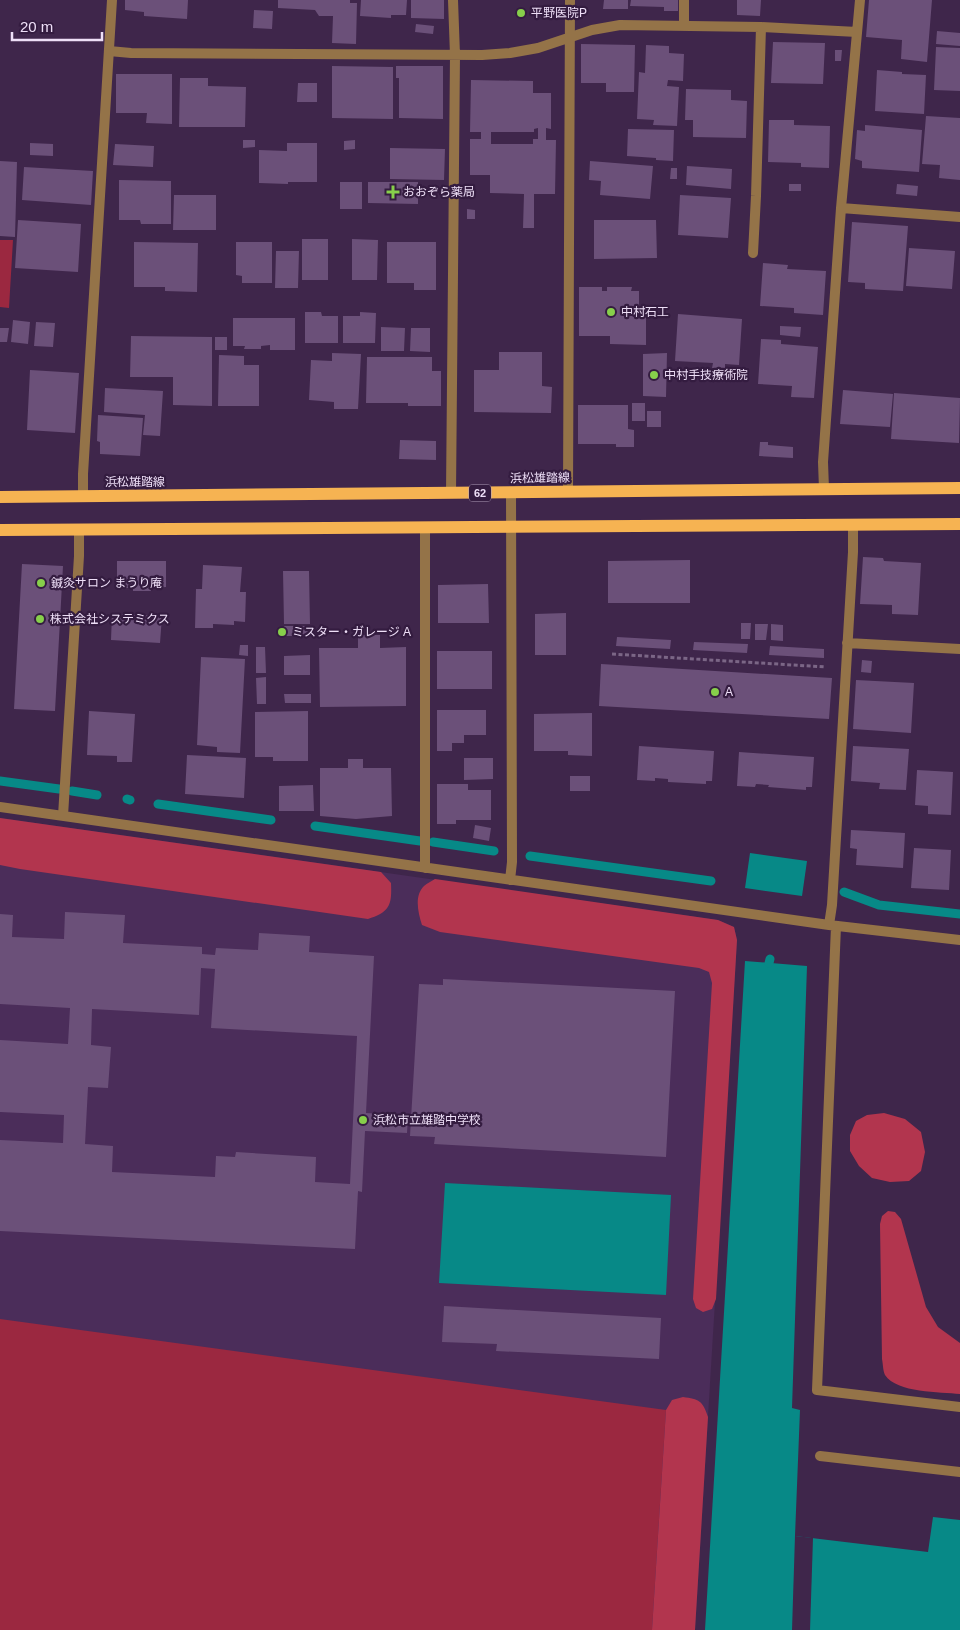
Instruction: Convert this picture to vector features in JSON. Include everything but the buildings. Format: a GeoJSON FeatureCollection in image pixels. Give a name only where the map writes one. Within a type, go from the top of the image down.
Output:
{"type":"FeatureCollection","features":[{"type":"Feature","properties":{"kind":"main road","name":"浜松雄踏線"},"geometry":{"type":"LineString","coordinates":[[0,497],[960,488]]}},
{"type":"Feature","properties":{"kind":"main road"},"geometry":{"type":"LineString","coordinates":[[0,530],[960,524]]}},
{"type":"Feature","properties":{"kind":"street"},"geometry":{"type":"LineString","coordinates":[[83,496],[112,0]]}},
{"type":"Feature","properties":{"kind":"street"},"geometry":{"type":"LineString","coordinates":[[451,493],[455,55],[453,0]]}},
{"type":"Feature","properties":{"kind":"street"},"geometry":{"type":"LineString","coordinates":[[568,492],[570,0]]}},
{"type":"Feature","properties":{"kind":"street"},"geometry":{"type":"LineString","coordinates":[[684,0],[684,25]]}},
{"type":"Feature","properties":{"kind":"street"},"geometry":{"type":"LineString","coordinates":[[824,489],[823,462],[841,208],[860,0]]}},
{"type":"Feature","properties":{"kind":"street"},"geometry":{"type":"LineString","coordinates":[[109,51],[151,53],[455,55],[510,53],[538,48],[570,36],[620,25],[761,27],[858,32]]}},
{"type":"Feature","properties":{"kind":"street"},"geometry":{"type":"LineString","coordinates":[[753,253],[761,27]]}},
{"type":"Feature","properties":{"kind":"street"},"geometry":{"type":"LineString","coordinates":[[841,208],[960,217]]}},
{"type":"Feature","properties":{"kind":"street"},"geometry":{"type":"LineString","coordinates":[[510,880],[512,862],[511,492]]}},
{"type":"Feature","properties":{"kind":"street"},"geometry":{"type":"LineString","coordinates":[[852,525],[853,552],[832,905],[833,926],[817,1390],[960,1407]]}},
{"type":"Feature","properties":{"kind":"street"},"geometry":{"type":"LineString","coordinates":[[426,528],[426,868]]}},
{"type":"Feature","properties":{"kind":"street"},"geometry":{"type":"LineString","coordinates":[[63,816],[79,556],[78,529]]}},
{"type":"Feature","properties":{"kind":"street"},"geometry":{"type":"LineString","coordinates":[[847,644],[960,649]]}},
{"type":"Feature","properties":{"kind":"street"},"geometry":{"type":"LineString","coordinates":[[0,807],[833,926],[960,940]]}},
{"type":"Feature","properties":{"kind":"street"},"geometry":{"type":"LineString","coordinates":[[820,1456],[960,1472]]}},
{"type":"Feature","properties":{"kind":"path"},"geometry":{"type":"LineString","coordinates":[[612,654],[846,668]]}},
{"type":"Feature","properties":{"kind":"shaded area"},"geometry":{"type":"Polygon","coordinates":[[[0,240],[13,240],[9,308],[0,307],[0,240]]]}},
{"type":"Feature","properties":{"kind":"shaded area","name":"浜松市立雄踏中学校"},"geometry":{"type":"Polygon","coordinates":[[[0,818],[718,920],[734,927],[737,940],[695,1630],[0,1630],[0,818]]]}},
{"type":"Feature","properties":{"kind":"shaded area"},"geometry":{"type":"Polygon","coordinates":[[[0,818],[381,872],[391,883],[390,902],[381,914],[368,919],[0,865],[0,818]]]}},
{"type":"Feature","properties":{"kind":"shaded area"},"geometry":{"type":"Polygon","coordinates":[[[750,853],[807,861],[802,896],[745,888],[750,853]]]}},
{"type":"Feature","properties":{"kind":"shaded area"},"geometry":{"type":"Polygon","coordinates":[[[435,879],[718,920],[734,927],[737,940],[716,1299],[712,1309],[703,1312],[696,1308],[693,1299],[712,983],[709,972],[699,968],[440,932],[422,925],[418,910],[418,899],[421,890],[435,879]]]}},
{"type":"Feature","properties":{"kind":"shaded area"},"geometry":{"type":"Polygon","coordinates":[[[745,961],[807,966],[792,1408],[800,1410],[795,1536],[928,1552],[933,1517],[960,1520],[960,1630],[705,1630],[745,961]]]}},
{"type":"Feature","properties":{"kind":"shaded area"},"geometry":{"type":"Polygon","coordinates":[[[884,1113],[905,1119],[921,1132],[925,1152],[921,1171],[909,1181],[890,1182],[872,1178],[859,1166],[850,1151],[850,1135],[856,1121],[867,1115],[884,1113]]]}},
{"type":"Feature","properties":{"kind":"shaded area"},"geometry":{"type":"Polygon","coordinates":[[[445,1183],[671,1195],[666,1295],[439,1283],[445,1183]]]}},
{"type":"Feature","properties":{"kind":"shaded area"},"geometry":{"type":"Polygon","coordinates":[[[888,1211],[895,1212],[901,1219],[926,1307],[938,1327],[960,1343],[960,1394],[909,1388],[891,1381],[884,1373],[882,1359],[880,1224],[882,1216],[888,1211]]]}},
{"type":"Feature","properties":{"kind":"shaded area"},"geometry":{"type":"Polygon","coordinates":[[[0,1319],[666,1410],[652,1630],[0,1630],[0,1319]]]}},
{"type":"Feature","properties":{"kind":"shaded area"},"geometry":{"type":"Polygon","coordinates":[[[683,1397],[700,1402],[708,1417],[695,1630],[652,1630],[666,1410],[672,1400],[683,1397]]]}},
{"type":"Feature","properties":{"kind":"pier"},"geometry":{"type":"Polygon","coordinates":[[[795,1536],[813,1538],[810,1630],[792,1630],[795,1536]]]}},
{"type":"Feature","properties":{"kind":"waterway"},"geometry":{"type":"LineString","coordinates":[[0,781],[59,789]]}},
{"type":"Feature","properties":{"kind":"waterway"},"geometry":{"type":"LineString","coordinates":[[72,791],[97,795]]}},
{"type":"Feature","properties":{"kind":"waterway"},"geometry":{"type":"LineString","coordinates":[[158,804],[271,820]]}},
{"type":"Feature","properties":{"kind":"waterway"},"geometry":{"type":"LineString","coordinates":[[315,826],[420,841]]}},
{"type":"Feature","properties":{"kind":"waterway"},"geometry":{"type":"LineString","coordinates":[[433,842],[494,851]]}},
{"type":"Feature","properties":{"kind":"waterway"},"geometry":{"type":"LineString","coordinates":[[530,856],[711,881]]}},
{"type":"Feature","properties":{"kind":"waterway"},"geometry":{"type":"LineString","coordinates":[[844,892],[879,905],[960,914]]}},
{"type":"Feature","properties":{"kind":"waterway"},"geometry":{"type":"LineString","coordinates":[[769,963],[770,959]]}},
{"type":"Feature","properties":{"kind":"place","name":"平野医院P"},"geometry":{"type":"Point","coordinates":[521,13]}},
{"type":"Feature","properties":{"kind":"place","name":"おおぞら薬局"},"geometry":{"type":"Point","coordinates":[393,192]}},
{"type":"Feature","properties":{"kind":"place","name":"中村石工"},"geometry":{"type":"Point","coordinates":[611,312]}},
{"type":"Feature","properties":{"kind":"place","name":"中村手技療術院"},"geometry":{"type":"Point","coordinates":[654,375]}},
{"type":"Feature","properties":{"kind":"place","name":"鍼灸サロン まうり庵"},"geometry":{"type":"Point","coordinates":[41,583]}},
{"type":"Feature","properties":{"kind":"place","name":"株式会社システミクス"},"geometry":{"type":"Point","coordinates":[40,619]}},
{"type":"Feature","properties":{"kind":"place","name":"ミスター・ガレージ A"},"geometry":{"type":"Point","coordinates":[282,632]}},
{"type":"Feature","properties":{"kind":"place","name":"A"},"geometry":{"type":"Point","coordinates":[715,692]}},
{"type":"Feature","properties":{"kind":"place","name":"浜松市立雄踏中学校"},"geometry":{"type":"Point","coordinates":[363,1120]}}]}
